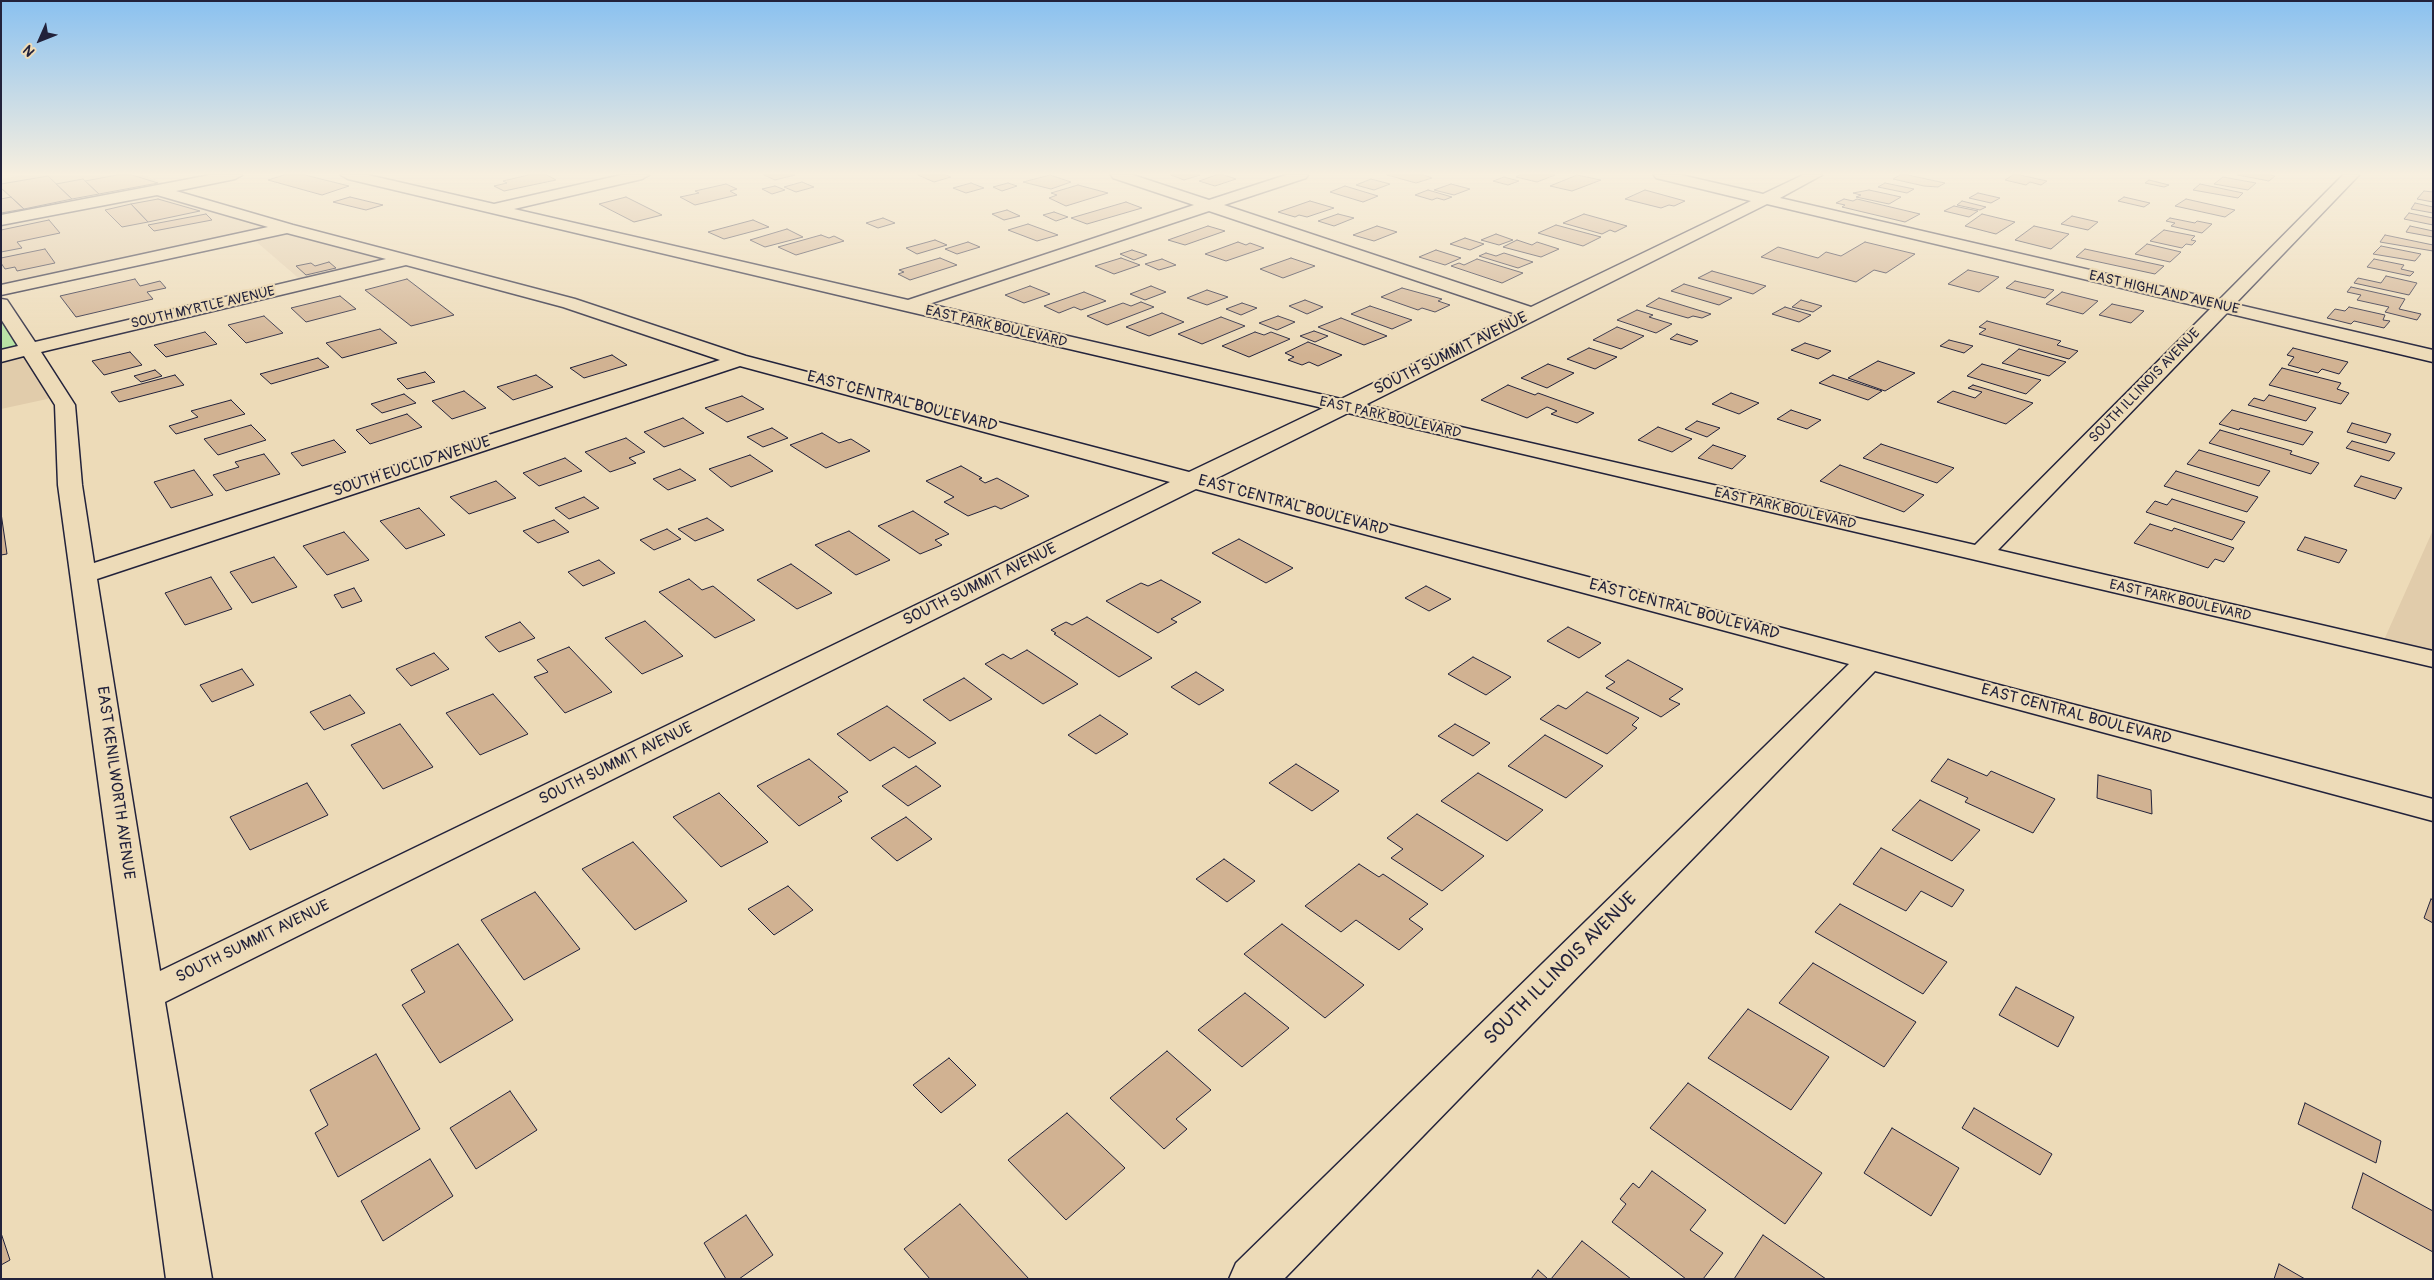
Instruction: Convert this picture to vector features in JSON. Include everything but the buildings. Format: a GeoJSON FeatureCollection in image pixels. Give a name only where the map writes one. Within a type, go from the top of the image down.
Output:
{"type":"FeatureCollection","features":[{"type":"Feature","properties":{"kind":"street"},"geometry":{"type":"LineString","coordinates":[[1,290],[256,235]]}},
{"type":"Feature","properties":{"kind":"street","name":"EAST CENTRAL BOULEVARD"},"geometry":{"type":"LineString","coordinates":[[312,235],[569,303],[739,360],[2433,810]]}},
{"type":"Feature","properties":{"kind":"street","name":"EAST PARK BOULEVARD"},"geometry":{"type":"LineString","coordinates":[[598,235],[2433,659]]}},
{"type":"Feature","properties":{"kind":"street"},"geometry":{"type":"LineString","coordinates":[[906,306],[1122,235]]}},
{"type":"Feature","properties":{"kind":"street"},"geometry":{"type":"LineString","coordinates":[[1295,235],[1532,314]]}},
{"type":"Feature","properties":{"kind":"street","name":"SOUTH SUMMIT AVENUE"},"geometry":{"type":"LineString","coordinates":[[145,995],[1694,235]]}},
{"type":"Feature","properties":{"kind":"street","name":"EAST HIGHLAND AVENUE"},"geometry":{"type":"LineString","coordinates":[[1914,235],[2433,356]]}},
{"type":"Feature","properties":{"kind":"street","name":"SOUTH ILLINOIS AVENUE"},"geometry":{"type":"LineString","coordinates":[[1980,554],[2294,235]]}},
{"type":"Feature","properties":{"kind":"street","name":"SOUTH MYRTLE AVENUE"},"geometry":{"type":"LineString","coordinates":[[16,353],[405,260]]}},
{"type":"Feature","properties":{"kind":"street","name":"EAST KENILWORTH AVENUE"},"geometry":{"type":"LineString","coordinates":[[1,304],[16,353],[65,404],[70,485],[85,574],[145,995],[189,1279]]}},
{"type":"Feature","properties":{"kind":"street","name":"SOUTH EUCLID AVENUE"},"geometry":{"type":"LineString","coordinates":[[85,574],[739,360]]}},
{"type":"Feature","properties":{"kind":"street","name":"SOUTH ILLINOIS AVENUE"},"geometry":{"type":"LineString","coordinates":[[1252,1279],[1870,660]]}},
{"type":"Feature","properties":{"kind":"shaded area"},"geometry":{"type":"Polygon","coordinates":[[[1,235],[251,235],[1,288],[1,235]]]}},
{"type":"Feature","properties":{"kind":"shaded area"},"geometry":{"type":"Polygon","coordinates":[[[266,235],[297,235],[395,260],[303,282],[252,238],[266,235]]]}},
{"type":"Feature","properties":{"kind":"shaded area"},"geometry":{"type":"Polygon","coordinates":[[[31,352],[61,396],[1,409],[1,359],[31,352]]]}},
{"type":"Feature","properties":{"kind":"shaded area"},"geometry":{"type":"Polygon","coordinates":[[[2433,530],[2433,651],[2384,640],[2433,530]]]}},
{"type":"Feature","properties":{"kind":"green space"},"geometry":{"type":"Polygon","coordinates":[[[1,318],[21,349],[1,354],[1,318]]]}}]}
